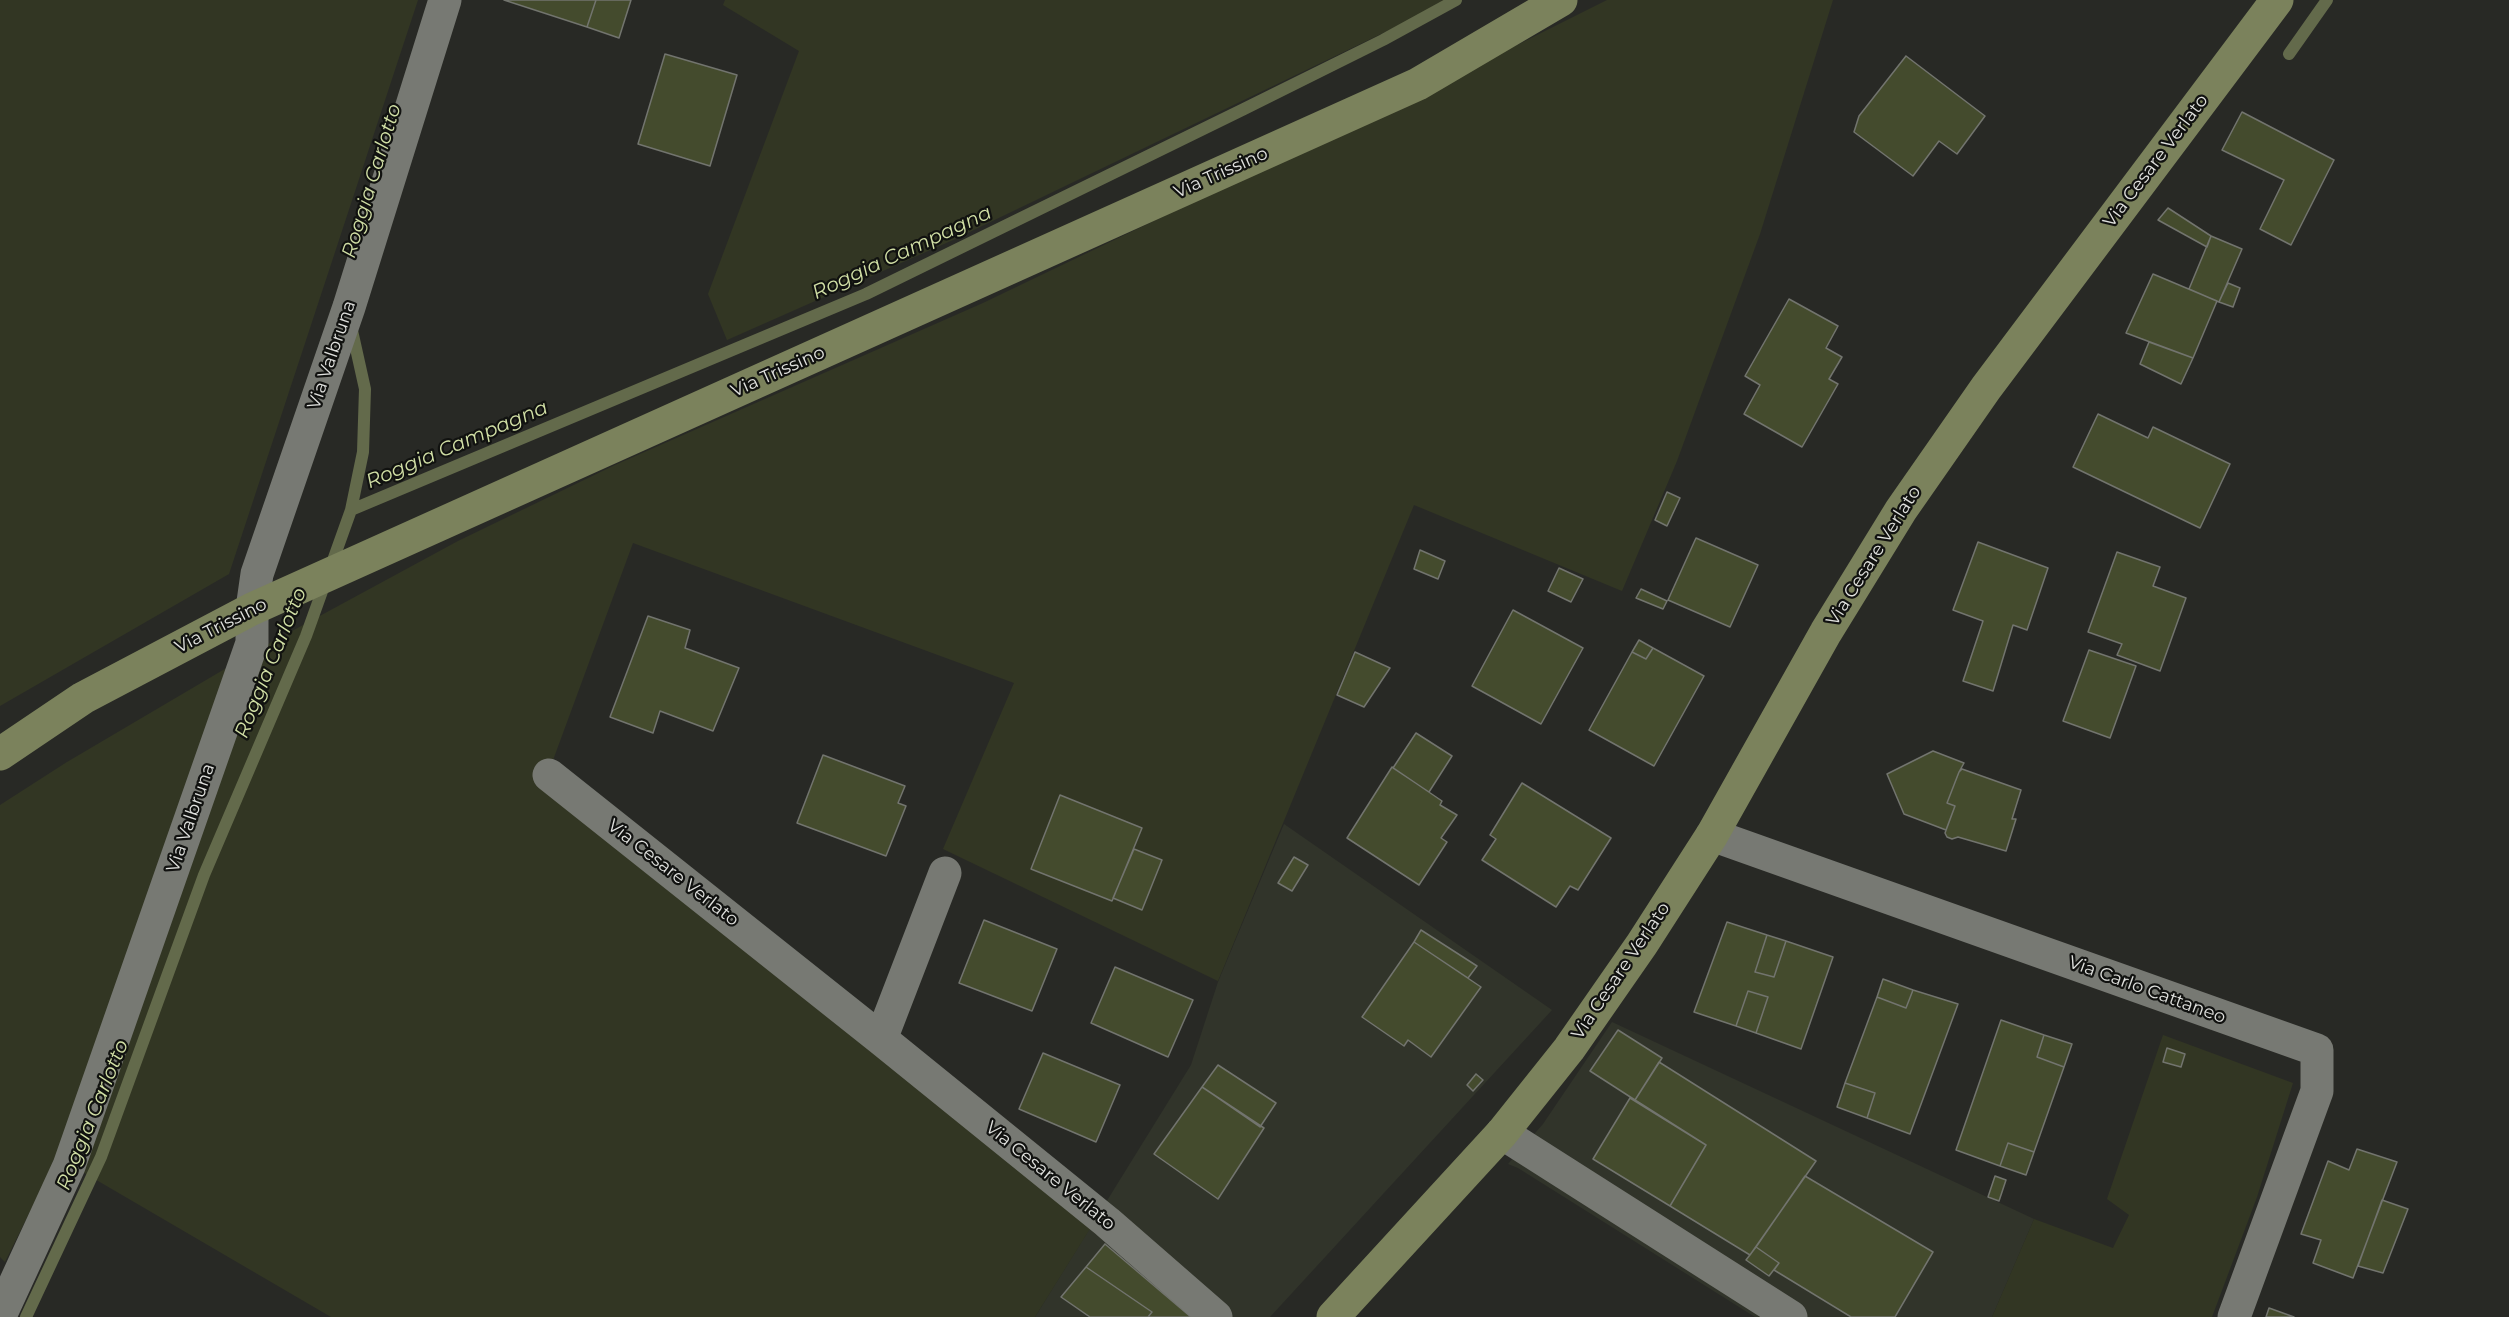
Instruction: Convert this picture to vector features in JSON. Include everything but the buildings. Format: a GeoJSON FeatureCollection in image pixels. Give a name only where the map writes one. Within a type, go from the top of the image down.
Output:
{"type":"FeatureCollection","features":[{"type":"Feature","properties":{"kind":"main road","name":"Via Trissino"},"geometry":{"type":"LineString","coordinates":[[0,754],[83,698],[252,609],[1418,84],[1561,0]]}},
{"type":"Feature","properties":{"kind":"main road","name":"Via Cesare Verlato"},"geometry":{"type":"LineString","coordinates":[[1333,1317],[1502,1133],[1569,1049],[1642,944],[1712,835],[1826,632],[1901,510],[1986,388],[2277,0]]}},
{"type":"Feature","properties":{"kind":"street","name":"Via Valbruna"},"geometry":{"type":"LineString","coordinates":[[0,1316],[69,1166],[252,643],[252,609],[257,574],[349,307],[445,0]]}},
{"type":"Feature","properties":{"kind":"street","name":"Via Cesare Verlato"},"geometry":{"type":"LineString","coordinates":[[549,775],[881,1038],[1107,1222],[1216,1317]]}},
{"type":"Feature","properties":{"kind":"street","name":"Via Carlo Cattaneo"},"geometry":{"type":"LineString","coordinates":[[1712,835],[2317,1050],[2317,1090],[2234,1317]]}},
{"type":"Feature","properties":{"kind":"street"},"geometry":{"type":"LineString","coordinates":[[881,1038],[945,873]]}},
{"type":"Feature","properties":{"kind":"street"},"geometry":{"type":"LineString","coordinates":[[1502,1133],[1791,1317]]}},
{"type":"Feature","properties":{"kind":"shaded area"},"geometry":{"type":"Polygon","coordinates":[[[1284,824],[1552,1010],[1270,1317],[1035,1317],[1191,1065],[1218,982],[1284,824]]]}},
{"type":"Feature","properties":{"kind":"shaded area"},"geometry":{"type":"Polygon","coordinates":[[[1612,1022],[2034,1219],[1992,1317],[1755,1317],[1518,1168],[1508,1164],[1543,1124],[1612,1022]]]}},
{"type":"Feature","properties":{"kind":"green space"},"geometry":{"type":"Polygon","coordinates":[[[0,0],[418,0],[229,574],[0,706],[0,0]]]}},
{"type":"Feature","properties":{"kind":"green space"},"geometry":{"type":"Polygon","coordinates":[[[725,0],[1448,0],[953,240],[727,340],[708,294],[799,51],[723,5],[725,0]]]}},
{"type":"Feature","properties":{"kind":"green space"},"geometry":{"type":"Polygon","coordinates":[[[1607,0],[1833,0],[1760,234],[1677,461],[1622,591],[1414,505],[1218,981],[943,849],[1014,683],[633,543],[549,771],[1093,1224],[1035,1317],[331,1317],[57,1157],[5,1262],[0,1257],[0,805],[67,762],[257,650],[458,541],[615,465],[983,303],[1437,85],[1607,0]]]}},
{"type":"Feature","properties":{"kind":"green space"},"geometry":{"type":"Polygon","coordinates":[[[2163,1035],[2293,1083],[2257,1197],[2212,1317],[1992,1317],[2034,1219],[2113,1248],[2129,1215],[2107,1199],[2163,1035]]]}},
{"type":"Feature","properties":{"kind":"waterway","name":"Roggia Campagna"},"geometry":{"type":"LineString","coordinates":[[351,510],[866,294],[1383,40],[1456,0]]}},
{"type":"Feature","properties":{"kind":"waterway"},"geometry":{"type":"LineString","coordinates":[[2289,54],[2327,0]]}},
{"type":"Feature","properties":{"kind":"waterway","name":"Roggia Carlotto"},"geometry":{"type":"LineString","coordinates":[[331,566],[351,510],[363,452],[365,389],[351,326]]}},
{"type":"Feature","properties":{"kind":"waterway","name":"Roggia Carlotto"},"geometry":{"type":"LineString","coordinates":[[26,1317],[101,1157],[204,875],[306,636],[325,583]]}}]}
